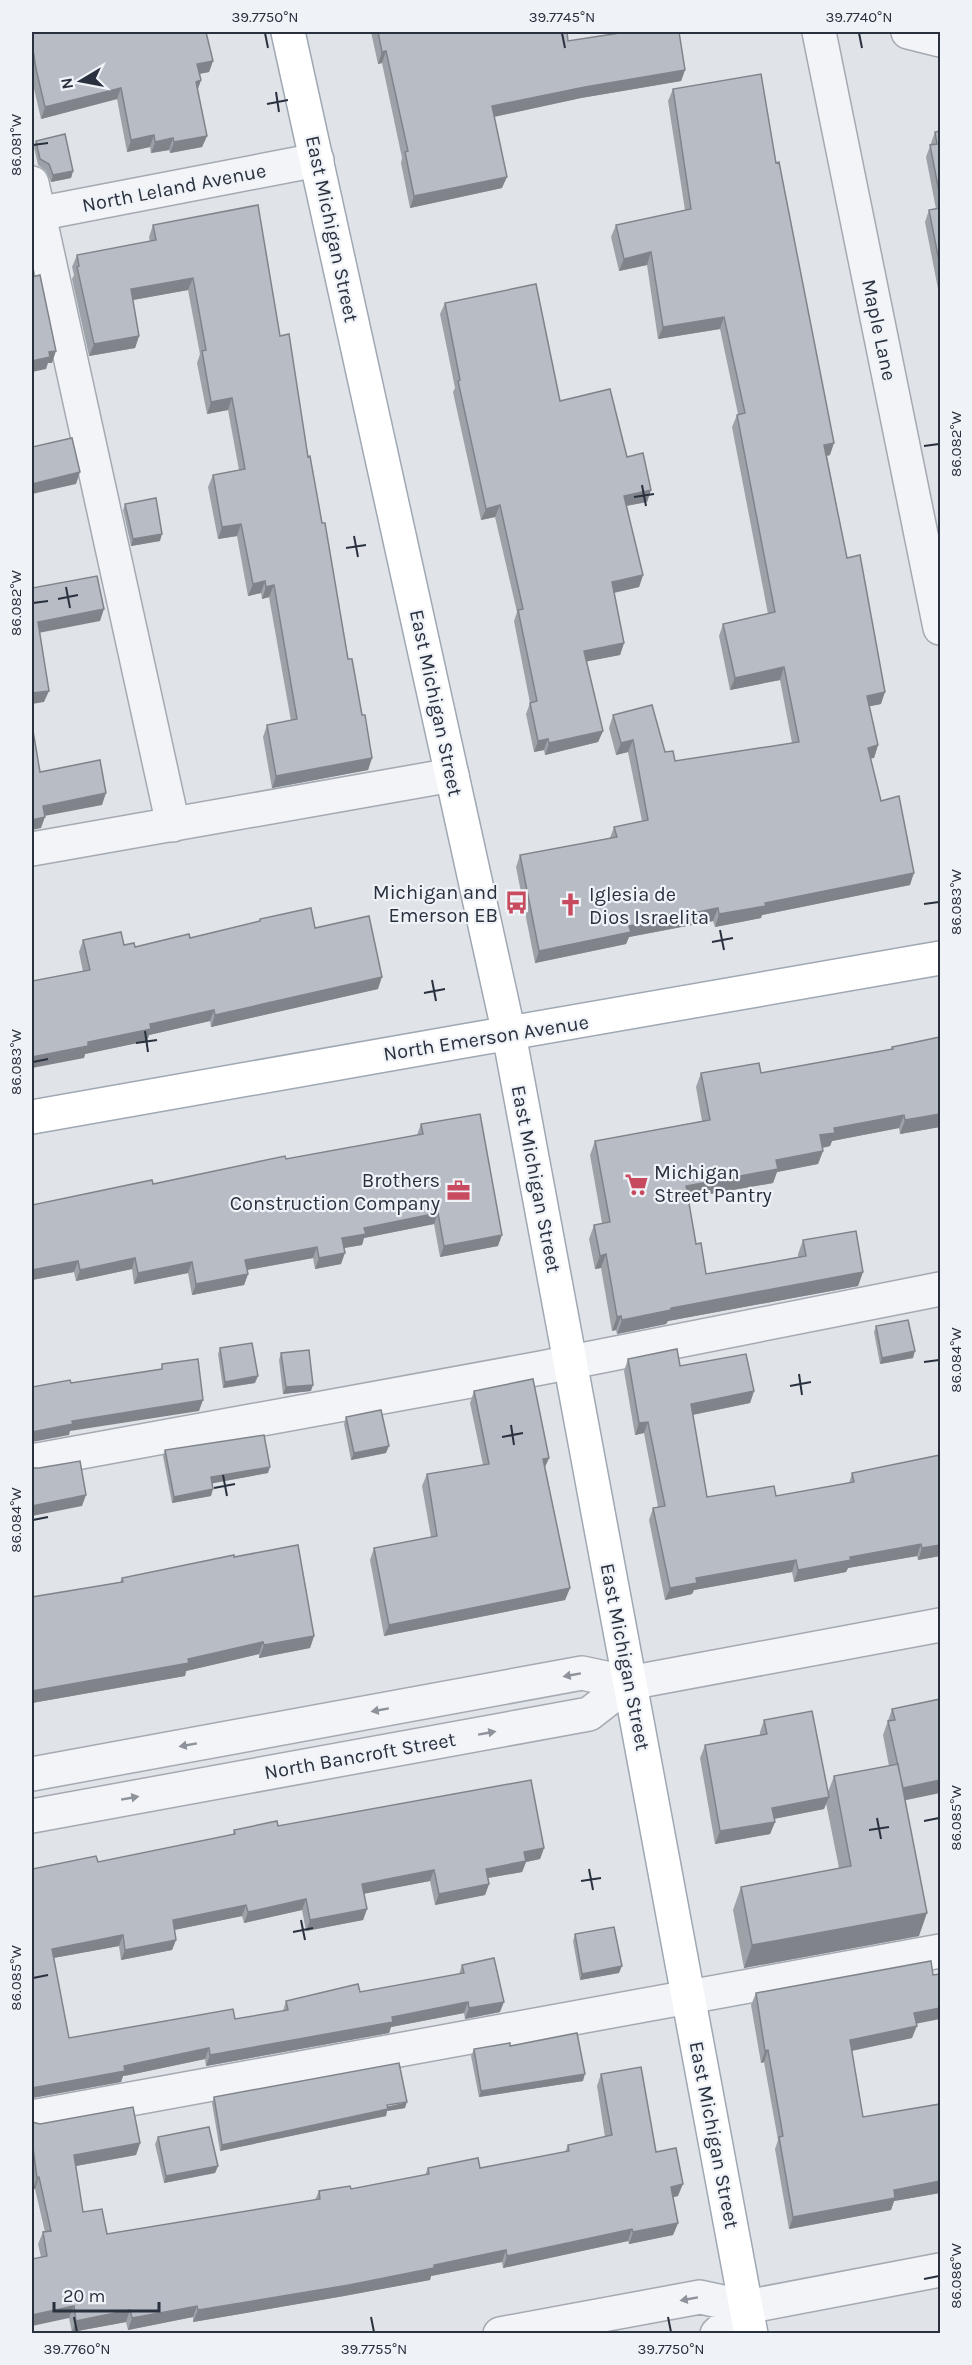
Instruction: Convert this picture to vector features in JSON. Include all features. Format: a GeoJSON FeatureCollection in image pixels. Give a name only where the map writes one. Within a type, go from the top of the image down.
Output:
{"type":"FeatureCollection","features":[{"type":"Feature","properties":{"kind":"main road","name":"East Michigan Street"},"geometry":{"type":"LineString","coordinates":[[288,32],[508,1034],[749,2320]]}},
{"type":"Feature","properties":{"kind":"main road","name":"North Emerson Avenue"},"geometry":{"type":"LineString","coordinates":[[32,1117],[940,958]]}},
{"type":"Feature","properties":{"kind":"street","name":"Maple Lane"},"geometry":{"type":"LineString","coordinates":[[819,32],[940,628]]}},
{"type":"Feature","properties":{"kind":"street"},"geometry":{"type":"LineString","coordinates":[[908,32],[940,40]]}},
{"type":"Feature","properties":{"kind":"street","name":"North Leland Avenue"},"geometry":{"type":"LineString","coordinates":[[34,204],[317,160]]}},
{"type":"Feature","properties":{"kind":"street"},"geometry":{"type":"LineString","coordinates":[[34,204],[173,825]]}},
{"type":"Feature","properties":{"kind":"street"},"geometry":{"type":"LineString","coordinates":[[32,849],[452,775]]}},
{"type":"Feature","properties":{"kind":"street"},"geometry":{"type":"LineString","coordinates":[[32,1461],[570,1363],[940,1289]]}},
{"type":"Feature","properties":{"kind":"street","name":"North Bancroft Street"},"geometry":{"type":"LineString","coordinates":[[32,1773],[582,1673],[629,1683],[940,1624]]}},
{"type":"Feature","properties":{"kind":"street","name":"North Bancroft Street"},"geometry":{"type":"LineString","coordinates":[[32,1816],[589,1714],[629,1683]]}},
{"type":"Feature","properties":{"kind":"street"},"geometry":{"type":"LineString","coordinates":[[73,1766],[81,1807]]}},
{"type":"Feature","properties":{"kind":"street"},"geometry":{"type":"LineString","coordinates":[[32,2117],[940,1952]]}},
{"type":"Feature","properties":{"kind":"street"},"geometry":{"type":"LineString","coordinates":[[717,2334],[749,2320],[940,2270]]}},
{"type":"Feature","properties":{"kind":"street"},"geometry":{"type":"LineString","coordinates":[[500,2334],[700,2297],[749,2320]]}},
{"type":"Feature","properties":{"kind":"building"},"geometry":{"type":"Polygon","coordinates":[[[32,32],[206,32],[213,61],[197,64],[201,80],[196,82],[207,136],[174,142],[173,138],[155,142],[154,135],[131,140],[121,88],[45,107],[36,69],[32,32]]]}},
{"type":"Feature","properties":{"kind":"building"},"geometry":{"type":"Polygon","coordinates":[[[378,32],[567,32],[568,41],[626,32],[679,32],[685,70],[492,106],[507,177],[414,196],[405,152],[408,151],[386,51],[382,52],[378,32]]]}},
{"type":"Feature","properties":{"kind":"building"},"geometry":{"type":"Polygon","coordinates":[[[761,74],[776,163],[779,162],[834,443],[824,445],[847,558],[860,555],[885,692],[867,696],[878,745],[868,748],[881,801],[899,796],[914,873],[765,903],[766,906],[719,914],[718,908],[629,926],[631,932],[539,951],[520,855],[617,837],[614,827],[648,820],[633,740],[621,743],[613,715],[652,705],[665,752],[673,751],[675,761],[799,742],[784,667],[735,678],[723,624],[775,612],[737,415],[745,413],[724,317],[663,327],[651,252],[624,259],[616,225],[691,209],[673,89],[761,74]]]}},
{"type":"Feature","properties":{"kind":"building"},"geometry":{"type":"Polygon","coordinates":[[[940,131],[940,197],[930,145],[937,144],[935,132],[940,131]]]}},
{"type":"Feature","properties":{"kind":"building"},"geometry":{"type":"Polygon","coordinates":[[[65,134],[73,171],[53,175],[49,164],[40,159],[36,141],[65,134]]]}},
{"type":"Feature","properties":{"kind":"building"},"geometry":{"type":"Polygon","coordinates":[[[258,205],[280,336],[289,334],[308,457],[310,456],[322,523],[325,523],[348,659],[352,659],[372,758],[276,776],[267,725],[297,719],[274,585],[266,587],[265,581],[253,584],[241,524],[222,527],[213,475],[245,469],[232,398],[211,402],[202,351],[206,350],[193,278],[131,289],[139,336],[94,344],[77,267],[79,266],[77,255],[156,240],[153,225],[258,205]]]}},
{"type":"Feature","properties":{"kind":"building"},"geometry":{"type":"Polygon","coordinates":[[[940,208],[940,266],[929,210],[940,208]]]}},
{"type":"Feature","properties":{"kind":"building"},"geometry":{"type":"Polygon","coordinates":[[[40,275],[56,351],[49,352],[50,357],[32,361],[32,277],[40,275]]]}},
{"type":"Feature","properties":{"kind":"building"},"geometry":{"type":"Polygon","coordinates":[[[536,284],[560,401],[610,389],[627,457],[643,453],[651,490],[624,496],[643,575],[612,582],[624,643],[584,651],[603,731],[549,743],[548,739],[538,741],[530,703],[537,701],[518,610],[523,609],[500,505],[486,509],[458,381],[460,380],[445,303],[536,284]]]}},
{"type":"Feature","properties":{"kind":"building"},"geometry":{"type":"Polygon","coordinates":[[[72,438],[80,472],[32,484],[32,447],[72,438]]]}},
{"type":"Feature","properties":{"kind":"building"},"geometry":{"type":"Polygon","coordinates":[[[156,498],[162,534],[133,539],[125,504],[156,498]]]}},
{"type":"Feature","properties":{"kind":"building"},"geometry":{"type":"Polygon","coordinates":[[[97,576],[104,609],[38,622],[49,691],[32,693],[32,588],[97,576]]]}},
{"type":"Feature","properties":{"kind":"building"},"geometry":{"type":"Polygon","coordinates":[[[32,725],[40,772],[100,760],[106,793],[43,806],[45,817],[32,820],[32,725]]]}},
{"type":"Feature","properties":{"kind":"building"},"geometry":{"type":"Polygon","coordinates":[[[311,908],[315,928],[369,916],[382,977],[215,1015],[214,1010],[150,1024],[151,1029],[88,1042],[88,1046],[32,1057],[32,981],[90,970],[83,940],[121,932],[124,945],[134,943],[135,947],[189,934],[190,938],[311,908]]]}},
{"type":"Feature","properties":{"kind":"building"},"geometry":{"type":"Polygon","coordinates":[[[940,1037],[940,1114],[905,1120],[904,1115],[834,1128],[835,1133],[820,1135],[823,1151],[776,1160],[778,1169],[686,1186],[696,1244],[701,1243],[706,1274],[806,1256],[803,1240],[856,1231],[863,1272],[671,1308],[671,1310],[622,1320],[621,1316],[617,1317],[606,1254],[600,1256],[594,1225],[610,1222],[595,1141],[710,1120],[701,1073],[759,1063],[761,1073],[893,1049],[892,1047],[940,1037]]]}},
{"type":"Feature","properties":{"kind":"building"},"geometry":{"type":"Polygon","coordinates":[[[480,1114],[502,1235],[444,1246],[438,1213],[364,1228],[366,1234],[342,1238],[345,1253],[319,1258],[317,1247],[245,1260],[248,1274],[196,1284],[192,1262],[138,1273],[135,1258],[80,1270],[78,1261],[32,1270],[32,1205],[152,1180],[153,1184],[285,1156],[286,1159],[423,1134],[421,1124],[480,1114]]]}},
{"type":"Feature","properties":{"kind":"building"},"geometry":{"type":"Polygon","coordinates":[[[908,1320],[915,1351],[882,1358],[876,1326],[908,1320]]]}},
{"type":"Feature","properties":{"kind":"building"},"geometry":{"type":"Polygon","coordinates":[[[252,1343],[258,1376],[225,1382],[220,1348],[252,1343]]]}},
{"type":"Feature","properties":{"kind":"building"},"geometry":{"type":"Polygon","coordinates":[[[677,1349],[680,1366],[746,1354],[754,1391],[691,1404],[707,1497],[774,1486],[776,1496],[854,1482],[852,1473],[940,1455],[940,1545],[922,1548],[921,1544],[850,1557],[851,1560],[798,1570],[796,1560],[696,1578],[697,1583],[670,1588],[653,1508],[665,1506],[648,1422],[639,1423],[628,1359],[677,1349]]]}},
{"type":"Feature","properties":{"kind":"building"},"geometry":{"type":"Polygon","coordinates":[[[309,1350],[313,1385],[286,1387],[281,1353],[309,1350]]]}},
{"type":"Feature","properties":{"kind":"building"},"geometry":{"type":"Polygon","coordinates":[[[198,1359],[203,1400],[72,1421],[73,1424],[32,1432],[32,1387],[162,1369],[162,1364],[198,1359]]]}},
{"type":"Feature","properties":{"kind":"building"},"geometry":{"type":"Polygon","coordinates":[[[533,1379],[549,1458],[543,1459],[570,1588],[389,1625],[374,1548],[437,1536],[427,1474],[489,1464],[474,1391],[533,1379]]]}},
{"type":"Feature","properties":{"kind":"building"},"geometry":{"type":"Polygon","coordinates":[[[381,1410],[389,1446],[354,1453],[346,1417],[381,1410]]]}},
{"type":"Feature","properties":{"kind":"building"},"geometry":{"type":"Polygon","coordinates":[[[264,1435],[270,1467],[211,1477],[213,1489],[174,1497],[165,1450],[264,1435]]]}},
{"type":"Feature","properties":{"kind":"building"},"geometry":{"type":"Polygon","coordinates":[[[80,1461],[86,1495],[32,1506],[32,1468],[80,1461]]]}},
{"type":"Feature","properties":{"kind":"building"},"geometry":{"type":"Polygon","coordinates":[[[298,1545],[314,1636],[264,1645],[263,1642],[188,1659],[189,1663],[32,1691],[32,1597],[123,1582],[122,1578],[234,1555],[234,1557],[298,1545]]]}},
{"type":"Feature","properties":{"kind":"building"},"geometry":{"type":"Polygon","coordinates":[[[940,1699],[940,1780],[903,1788],[888,1721],[895,1720],[892,1709],[940,1699]]]}},
{"type":"Feature","properties":{"kind":"building"},"geometry":{"type":"Polygon","coordinates":[[[812,1711],[829,1797],[772,1808],[775,1822],[720,1831],[705,1745],[767,1734],[764,1720],[812,1711]]]}},
{"type":"Feature","properties":{"kind":"building"},"geometry":{"type":"Polygon","coordinates":[[[898,1764],[927,1913],[752,1945],[741,1887],[851,1866],[834,1776],[898,1764]]]}},
{"type":"Feature","properties":{"kind":"building"},"geometry":{"type":"Polygon","coordinates":[[[531,1780],[544,1848],[524,1852],[526,1861],[486,1869],[489,1884],[439,1894],[434,1870],[362,1884],[367,1909],[310,1920],[306,1899],[248,1912],[246,1905],[173,1920],[176,1940],[125,1950],[123,1935],[52,1949],[69,2038],[233,2009],[235,2019],[288,2010],[286,2001],[358,1984],[360,1992],[464,1973],[462,1965],[494,1958],[504,2002],[469,2008],[468,2002],[392,2017],[393,2022],[210,2055],[209,2048],[124,2066],[125,2071],[32,2088],[32,1869],[96,1856],[98,1862],[235,1834],[234,1830],[277,1821],[278,1826],[531,1780]]]}},
{"type":"Feature","properties":{"kind":"building"},"geometry":{"type":"Polygon","coordinates":[[[614,1927],[622,1966],[582,1974],[575,1934],[614,1927]]]}},
{"type":"Feature","properties":{"kind":"building"},"geometry":{"type":"Polygon","coordinates":[[[931,1961],[933,1975],[940,1974],[940,2008],[914,2013],[917,2026],[850,2040],[863,2117],[940,2104],[940,2181],[894,2190],[895,2198],[793,2217],[779,2137],[783,2136],[768,2050],[765,2051],[756,1993],[931,1961]]]}},
{"type":"Feature","properties":{"kind":"building"},"geometry":{"type":"Polygon","coordinates":[[[577,2033],[585,2074],[481,2091],[474,2049],[510,2043],[510,2046],[577,2033]]]}},
{"type":"Feature","properties":{"kind":"building"},"geometry":{"type":"Polygon","coordinates":[[[399,2063],[407,2102],[387,2105],[388,2109],[222,2145],[214,2097],[399,2063]]]}},
{"type":"Feature","properties":{"kind":"building"},"geometry":{"type":"Polygon","coordinates":[[[641,2067],[656,2152],[676,2148],[683,2184],[671,2187],[678,2223],[633,2232],[632,2229],[507,2256],[506,2250],[434,2265],[434,2268],[349,2285],[198,2310],[197,2306],[132,2318],[130,2310],[76,2321],[74,2306],[32,2315],[32,2259],[47,2256],[43,2232],[51,2231],[39,2177],[37,2178],[32,2122],[40,2124],[133,2107],[140,2143],[74,2155],[83,2212],[102,2209],[107,2234],[320,2199],[319,2191],[350,2186],[351,2189],[429,2174],[428,2168],[478,2158],[480,2168],[569,2151],[568,2145],[612,2135],[601,2074],[641,2067]]]}},
{"type":"Feature","properties":{"kind":"building"},"geometry":{"type":"Polygon","coordinates":[[[209,2127],[218,2166],[166,2176],[158,2137],[209,2127]]]}},
{"type":"Feature","properties":{"kind":"place","name":"Michigan and Emerson EB"},"geometry":{"type":"Point","coordinates":[516,903]}},
{"type":"Feature","properties":{"kind":"place","name":"Iglesia de Dios Israelita"},"geometry":{"type":"Point","coordinates":[571,905]}},
{"type":"Feature","properties":{"kind":"place","name":"Michigan Street Pantry"},"geometry":{"type":"Point","coordinates":[636,1184]}},
{"type":"Feature","properties":{"kind":"place","name":"Brothers Construction Company"},"geometry":{"type":"Point","coordinates":[458,1191]}}]}
